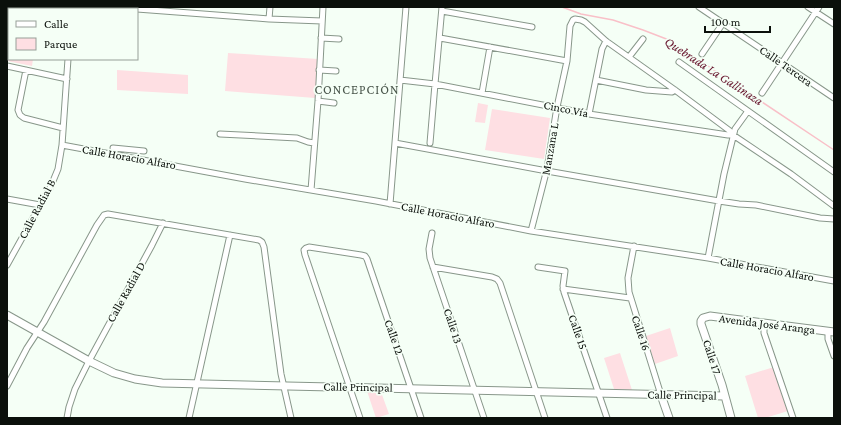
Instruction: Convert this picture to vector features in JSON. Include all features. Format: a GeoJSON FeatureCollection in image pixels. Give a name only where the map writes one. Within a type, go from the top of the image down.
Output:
{"type":"FeatureCollection","features":[{"type":"Feature","properties":{"kind":"street"},"geometry":{"type":"LineString","coordinates":[[94,7],[114,8]]}},
{"type":"Feature","properties":{"kind":"street"},"geometry":{"type":"LineString","coordinates":[[269,19],[270,7]]}},
{"type":"Feature","properties":{"kind":"street"},"geometry":{"type":"LineString","coordinates":[[311,190],[323,7]]}},
{"type":"Feature","properties":{"kind":"street"},"geometry":{"type":"LineString","coordinates":[[390,204],[406,7]]}},
{"type":"Feature","properties":{"kind":"street","name":"Calle Tercera"},"geometry":{"type":"LineString","coordinates":[[699,7],[834,98]]}},
{"type":"Feature","properties":{"kind":"street"},"geometry":{"type":"LineString","coordinates":[[808,7],[834,24]]}},
{"type":"Feature","properties":{"kind":"street"},"geometry":{"type":"LineString","coordinates":[[762,93],[819,7]]}},
{"type":"Feature","properties":{"kind":"street"},"geometry":{"type":"LineString","coordinates":[[138,9],[176,9],[269,19],[322,21]]}},
{"type":"Feature","properties":{"kind":"street"},"geometry":{"type":"LineString","coordinates":[[430,143],[442,9],[532,27]]}},
{"type":"Feature","properties":{"kind":"street","name":"Manzana L"},"geometry":{"type":"LineString","coordinates":[[531,230],[547,168],[557,107],[567,61],[570,26],[573,20],[578,19],[585,22],[606,41]]}},
{"type":"Feature","properties":{"kind":"street"},"geometry":{"type":"LineString","coordinates":[[702,54],[723,23]]}},
{"type":"Feature","properties":{"kind":"street"},"geometry":{"type":"LineString","coordinates":[[321,38],[340,39]]}},
{"type":"Feature","properties":{"kind":"street"},"geometry":{"type":"LineString","coordinates":[[440,38],[567,61]]}},
{"type":"Feature","properties":{"kind":"street"},"geometry":{"type":"LineString","coordinates":[[629,57],[643,39]]}},
{"type":"Feature","properties":{"kind":"street"},"geometry":{"type":"LineString","coordinates":[[589,114],[602,49],[606,41],[675,90],[730,131],[733,135],[791,174],[834,206]]}},
{"type":"Feature","properties":{"kind":"street"},"geometry":{"type":"LineString","coordinates":[[482,93],[490,47]]}},
{"type":"Feature","properties":{"kind":"street","name":"Calle Radial B"},"geometry":{"type":"LineString","coordinates":[[7,265],[51,186],[58,169],[62,145],[68,60]]}},
{"type":"Feature","properties":{"kind":"street"},"geometry":{"type":"LineString","coordinates":[[680,62],[834,172]]}},
{"type":"Feature","properties":{"kind":"street"},"geometry":{"type":"LineString","coordinates":[[7,66],[67,79]]}},
{"type":"Feature","properties":{"kind":"street"},"geometry":{"type":"LineString","coordinates":[[26,70],[18,110],[20,115],[24,118],[63,128]]}},
{"type":"Feature","properties":{"kind":"street"},"geometry":{"type":"LineString","coordinates":[[319,70],[336,71]]}},
{"type":"Feature","properties":{"kind":"street","name":"Cinco Vía"},"geometry":{"type":"LineString","coordinates":[[400,80],[435,84],[589,114],[733,135]]}},
{"type":"Feature","properties":{"kind":"street"},"geometry":{"type":"LineString","coordinates":[[596,80],[646,90],[672,92],[675,90]]}},
{"type":"Feature","properties":{"kind":"street"},"geometry":{"type":"LineString","coordinates":[[318,101],[334,103]]}},
{"type":"Feature","properties":{"kind":"street"},"geometry":{"type":"LineString","coordinates":[[708,258],[733,135],[737,126],[748,111]]}},
{"type":"Feature","properties":{"kind":"street"},"geometry":{"type":"LineString","coordinates":[[220,134],[297,138],[314,143]]}},
{"type":"Feature","properties":{"kind":"street"},"geometry":{"type":"LineString","coordinates":[[395,143],[547,168],[719,201],[756,205],[820,218],[834,219]]}},
{"type":"Feature","properties":{"kind":"street","name":"Calle Horacio Alfaro"},"geometry":{"type":"LineString","coordinates":[[62,145],[531,230],[708,258],[834,281]]}},
{"type":"Feature","properties":{"kind":"street"},"geometry":{"type":"LineString","coordinates":[[118,155],[116,148],[144,151]]}},
{"type":"Feature","properties":{"kind":"street"},"geometry":{"type":"LineString","coordinates":[[7,199],[40,205]]}},
{"type":"Feature","properties":{"kind":"street"},"geometry":{"type":"LineString","coordinates":[[7,386],[97,225],[104,215],[108,214],[259,240],[262,242],[264,247],[281,374],[291,418]]}},
{"type":"Feature","properties":{"kind":"street","name":"Calle Radial D"},"geometry":{"type":"LineString","coordinates":[[67,418],[72,395],[163,223]]}},
{"type":"Feature","properties":{"kind":"street","name":"Calle 13"},"geometry":{"type":"LineString","coordinates":[[432,233],[429,254],[484,418]]}},
{"type":"Feature","properties":{"kind":"street"},"geometry":{"type":"LineString","coordinates":[[189,418],[230,235]]}},
{"type":"Feature","properties":{"kind":"street","name":"Calle 16"},"geometry":{"type":"LineString","coordinates":[[634,246],[628,278],[630,298],[669,418]]}},
{"type":"Feature","properties":{"kind":"street","name":"Calle 12"},"geometry":{"type":"LineString","coordinates":[[350,387],[305,255],[304,251],[309,247],[365,256],[369,262],[421,418]]}},
{"type":"Feature","properties":{"kind":"street"},"geometry":{"type":"LineString","coordinates":[[433,267],[492,277],[497,279],[500,283],[545,418]]}},
{"type":"Feature","properties":{"kind":"street","name":"Calle 15"},"geometry":{"type":"LineString","coordinates":[[538,267],[565,271],[564,289],[607,418]]}},
{"type":"Feature","properties":{"kind":"street"},"geometry":{"type":"LineString","coordinates":[[564,289],[630,298]]}},
{"type":"Feature","properties":{"kind":"street","name":"Calle Principal"},"geometry":{"type":"LineString","coordinates":[[7,315],[89,361],[114,373],[135,379],[162,383],[724,396]]}},
{"type":"Feature","properties":{"kind":"street","name":"Avenida José Aranga"},"geometry":{"type":"LineString","coordinates":[[702,320],[705,317],[710,316],[831,332]]}},
{"type":"Feature","properties":{"kind":"street","name":"Calle 17"},"geometry":{"type":"LineString","coordinates":[[702,320],[701,324],[722,385],[731,418]]}},
{"type":"Feature","properties":{"kind":"street"},"geometry":{"type":"LineString","coordinates":[[764,323],[764,333],[793,418]]}},
{"type":"Feature","properties":{"kind":"street"},"geometry":{"type":"LineString","coordinates":[[831,332],[828,339],[834,356]]}},
{"type":"Feature","properties":{"kind":"street"},"geometry":{"type":"LineString","coordinates":[[350,387],[360,418]]}},
{"type":"Feature","properties":{"kind":"green space"},"geometry":{"type":"Polygon","coordinates":[[[7,7],[40,7],[8,8],[8,60],[33,60],[32,66],[7,61],[7,7]]]}},
{"type":"Feature","properties":{"kind":"green space"},"geometry":{"type":"Polygon","coordinates":[[[228,53],[318,59],[315,98],[225,91],[228,53]]]}},
{"type":"Feature","properties":{"kind":"green space"},"geometry":{"type":"Polygon","coordinates":[[[117,70],[188,75],[188,94],[117,90],[117,70]]]}},
{"type":"Feature","properties":{"kind":"green space"},"geometry":{"type":"Polygon","coordinates":[[[478,103],[488,105],[485,123],[475,122],[478,103]]]}},
{"type":"Feature","properties":{"kind":"green space"},"geometry":{"type":"Polygon","coordinates":[[[492,109],[550,118],[544,159],[485,150],[492,109]]]}},
{"type":"Feature","properties":{"kind":"green space"},"geometry":{"type":"Polygon","coordinates":[[[670,328],[678,356],[655,364],[646,336],[670,328]]]}},
{"type":"Feature","properties":{"kind":"green space"},"geometry":{"type":"Polygon","coordinates":[[[620,353],[632,390],[614,389],[604,358],[620,353]]]}},
{"type":"Feature","properties":{"kind":"green space"},"geometry":{"type":"Polygon","coordinates":[[[774,367],[788,411],[765,418],[758,418],[745,376],[774,367]]]}},
{"type":"Feature","properties":{"kind":"green space"},"geometry":{"type":"Polygon","coordinates":[[[367,391],[381,392],[389,414],[376,418],[367,391]]]}},
{"type":"Feature","properties":{"kind":"waterway","name":"Quebrada La Gallinaza"},"geometry":{"type":"LineString","coordinates":[[562,7],[581,14],[613,20],[669,40],[834,150]]}},
{"type":"Feature","properties":{"kind":"district","name":"CONCEPCIÓN"},"geometry":{"type":"Point","coordinates":[357,89]}}]}
